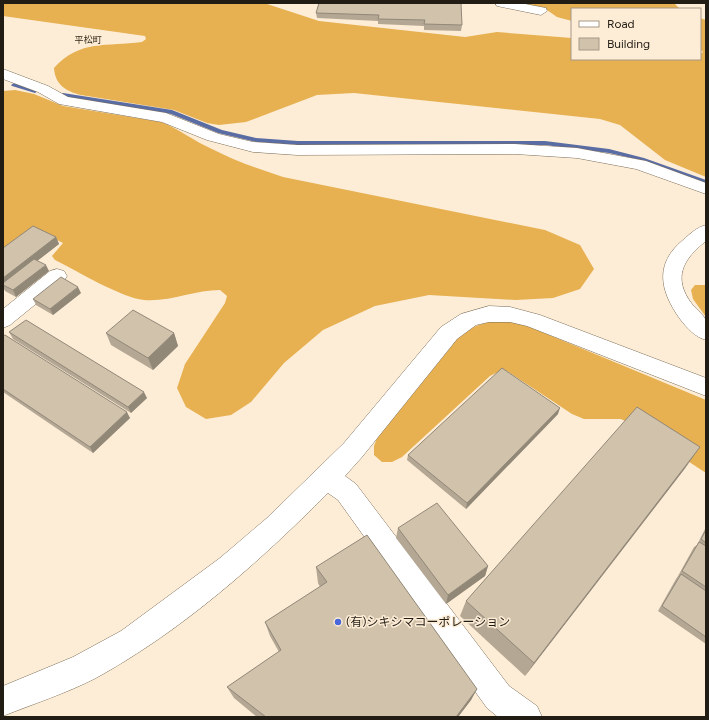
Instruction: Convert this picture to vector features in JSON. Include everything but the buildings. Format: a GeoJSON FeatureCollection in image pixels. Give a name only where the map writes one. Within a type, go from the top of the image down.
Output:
{"type":"FeatureCollection","features":[{"type":"Feature","properties":{"kind":"street"},"geometry":{"type":"LineString","coordinates":[[501,3],[541,11]]}},
{"type":"Feature","properties":{"kind":"street"},"geometry":{"type":"LineString","coordinates":[[7,80],[43,89],[64,101],[166,118],[213,137],[253,147],[297,150],[553,150],[608,158],[640,165],[706,190]]}},
{"type":"Feature","properties":{"kind":"street"},"geometry":{"type":"LineString","coordinates":[[706,230],[678,258],[673,270],[673,285],[679,300],[689,316],[706,332]]}},
{"type":"Feature","properties":{"kind":"street"},"geometry":{"type":"LineString","coordinates":[[3,320],[57,276]]}},
{"type":"Feature","properties":{"kind":"street"},"geometry":{"type":"LineString","coordinates":[[3,701],[83,668],[131,641],[230,567],[276,527],[353,450],[449,333],[461,323],[477,316],[494,313],[514,314],[706,387]]}},
{"type":"Feature","properties":{"kind":"street"},"geometry":{"type":"LineString","coordinates":[[327,477],[347,492],[498,697],[514,710],[526,717]]}},
{"type":"Feature","properties":{"kind":"shaded area"},"geometry":{"type":"Polygon","coordinates":[[[3,3],[264,3],[319,21],[465,37],[497,32],[571,38],[571,60],[701,60],[701,53],[703,52],[701,50],[701,18],[706,20],[706,177],[665,160],[620,125],[600,119],[354,93],[317,95],[246,122],[219,125],[207,123],[174,110],[81,95],[66,89],[59,83],[56,78],[54,68],[74,52],[84,48],[142,42],[146,39],[145,36],[3,16],[3,3]]]}},
{"type":"Feature","properties":{"kind":"shaded area"},"geometry":{"type":"Polygon","coordinates":[[[515,3],[674,3],[679,8],[571,8],[571,21],[557,17],[547,10],[515,3]]]}},
{"type":"Feature","properties":{"kind":"shaded area"},"geometry":{"type":"Polygon","coordinates":[[[15,90],[34,94],[63,106],[161,122],[205,146],[229,157],[283,177],[545,230],[580,245],[594,269],[580,289],[553,298],[516,300],[429,295],[375,306],[323,330],[284,363],[251,402],[231,415],[206,419],[186,407],[177,388],[185,364],[225,303],[227,296],[220,290],[154,300],[135,298],[112,289],[55,260],[52,256],[63,243],[39,231],[3,250],[3,91],[15,90]]]}},
{"type":"Feature","properties":{"kind":"shaded area"},"geometry":{"type":"Polygon","coordinates":[[[695,285],[706,285],[706,317],[693,299],[691,290],[695,285]]]}},
{"type":"Feature","properties":{"kind":"shaded area"},"geometry":{"type":"Polygon","coordinates":[[[497,321],[513,322],[530,327],[706,400],[706,473],[633,425],[621,419],[584,419],[572,414],[507,371],[498,372],[490,376],[402,457],[392,462],[382,462],[374,455],[374,446],[377,438],[457,339],[466,331],[476,326],[497,321]]]}},
{"type":"Feature","properties":{"kind":"waterway"},"geometry":{"type":"LineString","coordinates":[[14,85],[35,91]]}},
{"type":"Feature","properties":{"kind":"waterway"},"geometry":{"type":"LineString","coordinates":[[63,95],[172,112],[220,132],[256,140],[298,143],[545,143],[609,151],[642,159],[706,182]]}},
{"type":"Feature","properties":{"kind":"place","name":"(有)シキシマコーポレーション"},"geometry":{"type":"Point","coordinates":[338,622]}},
{"type":"Feature","properties":{"kind":"district","name":"平松町"},"geometry":{"type":"Point","coordinates":[88,39]}}]}
